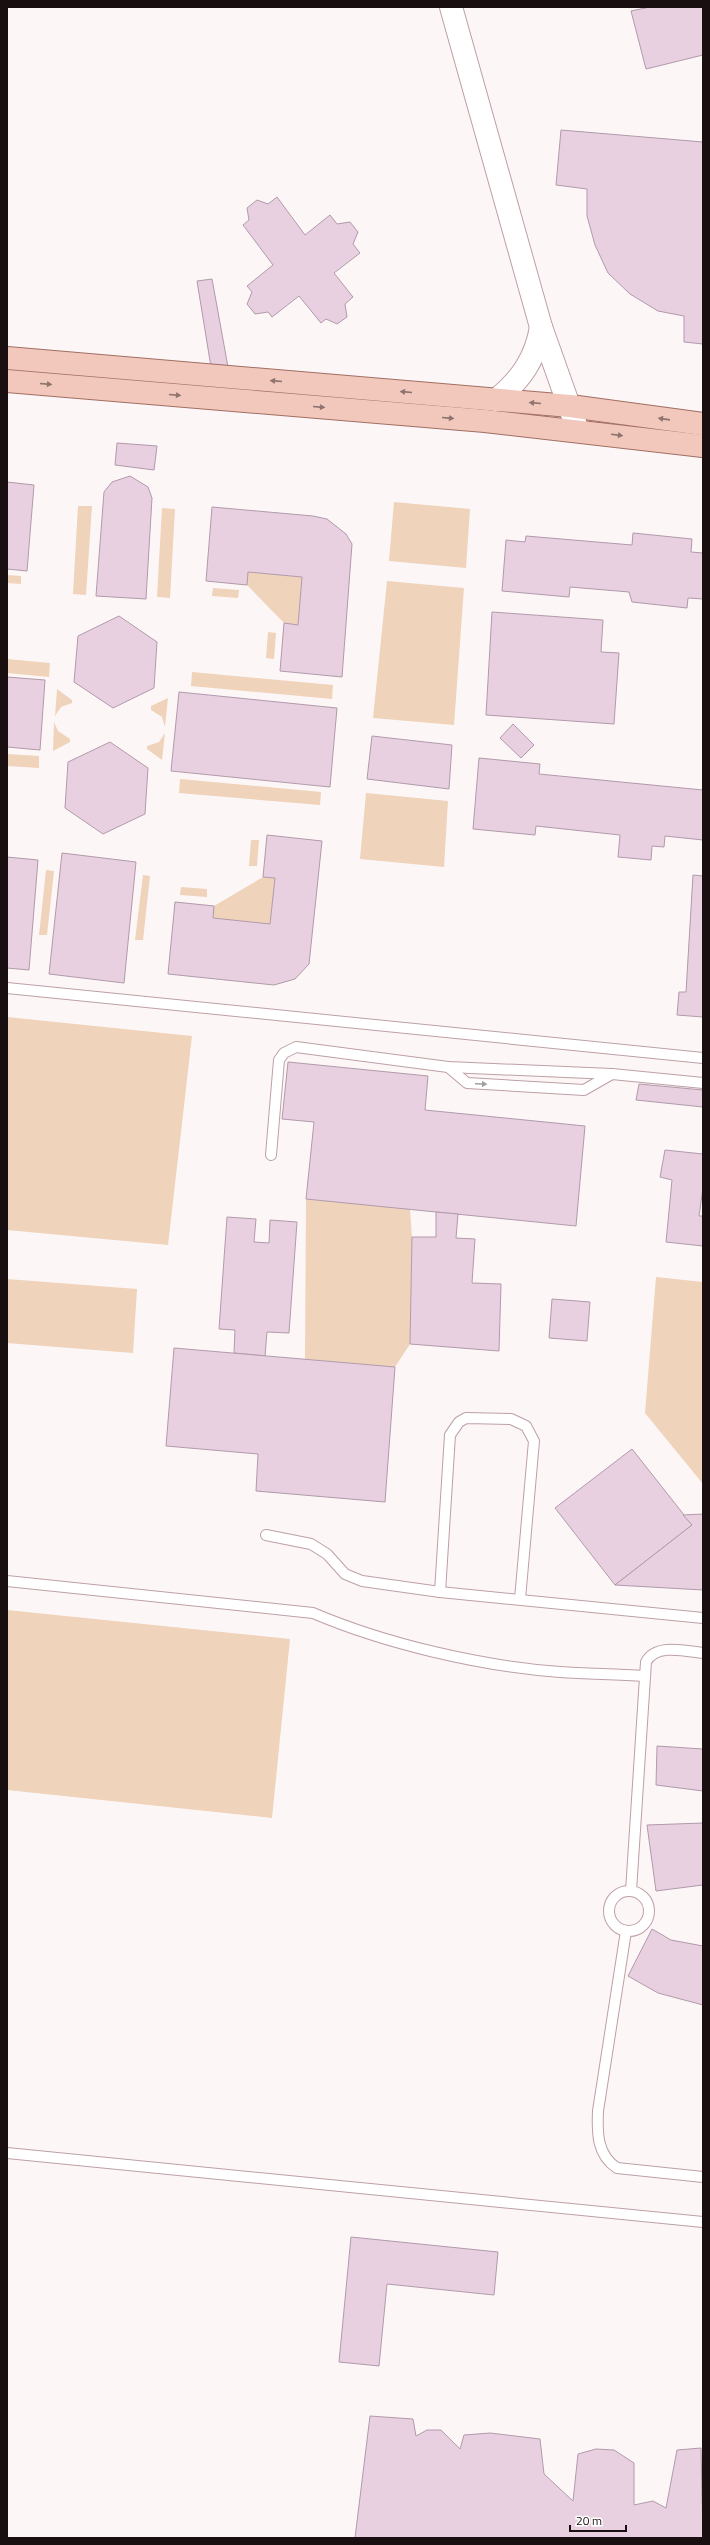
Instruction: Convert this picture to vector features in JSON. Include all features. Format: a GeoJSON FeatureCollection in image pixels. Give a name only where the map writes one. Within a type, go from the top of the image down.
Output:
{"type":"FeatureCollection","features":[{"type":"Feature","properties":{"kind":"main road"},"geometry":{"type":"LineString","coordinates":[[7,358],[570,406],[703,424]]}},
{"type":"Feature","properties":{"kind":"main road"},"geometry":{"type":"LineString","coordinates":[[7,381],[485,421],[703,446]]}},
{"type":"Feature","properties":{"kind":"street"},"geometry":{"type":"LineString","coordinates":[[451,7],[541,327],[578,431]]}},
{"type":"Feature","properties":{"kind":"street"},"geometry":{"type":"LineString","coordinates":[[496,400],[508,390],[527,368],[539,341],[541,327]]}},
{"type":"Feature","properties":{"kind":"lane"},"geometry":{"type":"LineString","coordinates":[[7,988],[703,1058]]}},
{"type":"Feature","properties":{"kind":"lane"},"geometry":{"type":"LineString","coordinates":[[271,1155],[279,1060],[288,1050],[296,1047],[448,1067],[612,1074],[703,1083]]}},
{"type":"Feature","properties":{"kind":"lane"},"geometry":{"type":"LineString","coordinates":[[448,1067],[467,1083],[584,1090],[612,1074]]}},
{"type":"Feature","properties":{"kind":"lane"},"geometry":{"type":"LineString","coordinates":[[440,1592],[450,1435],[459,1422],[466,1418],[474,1416],[510,1419],[526,1426],[534,1441],[520,1599]]}},
{"type":"Feature","properties":{"kind":"lane"},"geometry":{"type":"LineString","coordinates":[[266,1535],[311,1544],[327,1554],[346,1574],[362,1581],[440,1592],[703,1618]]}},
{"type":"Feature","properties":{"kind":"lane"},"geometry":{"type":"LineString","coordinates":[[7,1581],[312,1613],[346,1628],[445,1654],[559,1672],[644,1676]]}},
{"type":"Feature","properties":{"kind":"lane"},"geometry":{"type":"LineString","coordinates":[[631,1891],[646,1662],[650,1655],[658,1650],[703,1653]]}},
{"type":"Feature","properties":{"kind":"lane"},"geometry":{"type":"LineString","coordinates":[[631,1891],[644,1897],[648,1903],[649,1917],[640,1929],[626,1931],[614,1925],[609,1912],[613,1899],[624,1892],[631,1891]]}},
{"type":"Feature","properties":{"kind":"lane"},"geometry":{"type":"LineString","coordinates":[[626,1931],[598,2111],[597,2132],[600,2145],[606,2161],[617,2168],[703,2177]]}},
{"type":"Feature","properties":{"kind":"lane"},"geometry":{"type":"LineString","coordinates":[[7,2153],[703,2222]]}},
{"type":"Feature","properties":{"kind":"shaded area"},"geometry":{"type":"Polygon","coordinates":[[[394,502],[470,509],[466,568],[389,561],[394,502]]]}},
{"type":"Feature","properties":{"kind":"shaded area"},"geometry":{"type":"Polygon","coordinates":[[[78,506],[92,506],[86,595],[73,594],[78,506]]]}},
{"type":"Feature","properties":{"kind":"shaded area"},"geometry":{"type":"Polygon","coordinates":[[[162,508],[175,509],[170,598],[157,597],[162,508]]]}},
{"type":"Feature","properties":{"kind":"shaded area"},"geometry":{"type":"Polygon","coordinates":[[[248,572],[302,577],[298,625],[284,623],[247,585],[248,572]]]}},
{"type":"Feature","properties":{"kind":"shaded area"},"geometry":{"type":"Polygon","coordinates":[[[7,575],[21,576],[21,584],[7,583],[7,575]]]}},
{"type":"Feature","properties":{"kind":"shaded area"},"geometry":{"type":"Polygon","coordinates":[[[387,581],[464,588],[454,725],[373,718],[387,581]]]}},
{"type":"Feature","properties":{"kind":"shaded area"},"geometry":{"type":"Polygon","coordinates":[[[213,588],[239,590],[238,598],[212,596],[213,588]]]}},
{"type":"Feature","properties":{"kind":"shaded area"},"geometry":{"type":"Polygon","coordinates":[[[268,632],[276,633],[274,659],[266,658],[268,632]]]}},
{"type":"Feature","properties":{"kind":"shaded area"},"geometry":{"type":"Polygon","coordinates":[[[7,659],[50,663],[49,677],[7,673],[7,659]]]}},
{"type":"Feature","properties":{"kind":"shaded area"},"geometry":{"type":"Polygon","coordinates":[[[192,672],[333,685],[332,699],[191,686],[192,672]]]}},
{"type":"Feature","properties":{"kind":"shaded area"},"geometry":{"type":"Polygon","coordinates":[[[57,689],[72,700],[72,703],[61,707],[55,716],[57,689]]]}},
{"type":"Feature","properties":{"kind":"shaded area"},"geometry":{"type":"Polygon","coordinates":[[[168,698],[165,727],[162,717],[151,710],[151,706],[168,698]]]}},
{"type":"Feature","properties":{"kind":"shaded area"},"geometry":{"type":"Polygon","coordinates":[[[54,722],[58,731],[70,739],[70,742],[53,751],[54,722]]]}},
{"type":"Feature","properties":{"kind":"shaded area"},"geometry":{"type":"Polygon","coordinates":[[[165,733],[162,760],[147,749],[147,746],[159,742],[165,733]]]}},
{"type":"Feature","properties":{"kind":"shaded area"},"geometry":{"type":"Polygon","coordinates":[[[7,754],[39,756],[39,768],[7,766],[7,754]]]}},
{"type":"Feature","properties":{"kind":"shaded area"},"geometry":{"type":"Polygon","coordinates":[[[180,779],[321,792],[320,805],[179,793],[180,779]]]}},
{"type":"Feature","properties":{"kind":"shaded area"},"geometry":{"type":"Polygon","coordinates":[[[366,793],[448,801],[444,867],[360,859],[366,793]]]}},
{"type":"Feature","properties":{"kind":"shaded area"},"geometry":{"type":"Polygon","coordinates":[[[251,840],[259,840],[257,866],[249,866],[251,840]]]}},
{"type":"Feature","properties":{"kind":"shaded area"},"geometry":{"type":"Polygon","coordinates":[[[46,870],[54,871],[47,935],[39,935],[46,870]]]}},
{"type":"Feature","properties":{"kind":"shaded area"},"geometry":{"type":"Polygon","coordinates":[[[143,875],[150,876],[143,940],[135,940],[143,875]]]}},
{"type":"Feature","properties":{"kind":"shaded area"},"geometry":{"type":"Polygon","coordinates":[[[263,877],[275,878],[270,924],[213,918],[214,906],[263,877]]]}},
{"type":"Feature","properties":{"kind":"shaded area"},"geometry":{"type":"Polygon","coordinates":[[[181,887],[207,889],[207,897],[180,895],[181,887]]]}},
{"type":"Feature","properties":{"kind":"shaded area"},"geometry":{"type":"Polygon","coordinates":[[[7,1017],[192,1036],[168,1245],[7,1230],[7,1017]]]}},
{"type":"Feature","properties":{"kind":"shaded area"},"geometry":{"type":"Polygon","coordinates":[[[306,1199],[410,1209],[412,1237],[410,1344],[395,1367],[305,1359],[306,1199]]]}},
{"type":"Feature","properties":{"kind":"shaded area"},"geometry":{"type":"Polygon","coordinates":[[[656,1277],[703,1282],[703,1484],[645,1413],[656,1277]]]}},
{"type":"Feature","properties":{"kind":"shaded area"},"geometry":{"type":"Polygon","coordinates":[[[7,1279],[137,1289],[133,1353],[7,1343],[7,1279]]]}},
{"type":"Feature","properties":{"kind":"shaded area"},"geometry":{"type":"Polygon","coordinates":[[[7,1610],[290,1639],[272,1818],[7,1790],[7,1610]]]}},
{"type":"Feature","properties":{"kind":"building"},"geometry":{"type":"Polygon","coordinates":[[[650,7],[703,7],[703,55],[646,69],[631,11],[650,7]]]}},
{"type":"Feature","properties":{"kind":"building"},"geometry":{"type":"Polygon","coordinates":[[[561,130],[703,142],[703,344],[684,342],[684,316],[658,311],[630,294],[608,273],[595,245],[587,216],[587,189],[556,185],[561,130]]]}},
{"type":"Feature","properties":{"kind":"building"},"geometry":{"type":"Polygon","coordinates":[[[277,197],[305,235],[330,215],[337,224],[350,222],[358,232],[353,244],[360,253],[334,273],[353,297],[345,304],[347,317],[337,324],[326,319],[321,323],[299,296],[272,317],[268,312],[255,314],[247,304],[252,292],[247,286],[273,265],[243,225],[249,220],[247,208],[257,200],[268,204],[277,197]]]}},
{"type":"Feature","properties":{"kind":"building"},"geometry":{"type":"Polygon","coordinates":[[[212,279],[228,367],[211,367],[197,281],[212,279]]]}},
{"type":"Feature","properties":{"kind":"building"},"geometry":{"type":"Polygon","coordinates":[[[117,443],[157,446],[154,470],[115,465],[117,443]]]}},
{"type":"Feature","properties":{"kind":"building"},"geometry":{"type":"Polygon","coordinates":[[[130,476],[148,487],[152,498],[146,599],[96,596],[104,492],[112,482],[130,476]]]}},
{"type":"Feature","properties":{"kind":"building"},"geometry":{"type":"Polygon","coordinates":[[[7,482],[34,485],[27,571],[7,569],[7,482]]]}},
{"type":"Feature","properties":{"kind":"building"},"geometry":{"type":"Polygon","coordinates":[[[212,507],[313,516],[327,519],[346,534],[352,544],[342,677],[280,671],[284,623],[298,625],[302,577],[248,572],[247,585],[206,581],[212,507]]]}},
{"type":"Feature","properties":{"kind":"building"},"geometry":{"type":"Polygon","coordinates":[[[633,533],[692,539],[691,552],[703,553],[703,599],[688,598],[687,608],[632,602],[629,592],[570,587],[569,597],[502,591],[506,540],[525,542],[526,536],[632,545],[633,533]]]}},
{"type":"Feature","properties":{"kind":"building"},"geometry":{"type":"Polygon","coordinates":[[[492,612],[603,620],[601,652],[619,653],[614,724],[486,715],[492,612]]]}},
{"type":"Feature","properties":{"kind":"building"},"geometry":{"type":"Polygon","coordinates":[[[119,616],[157,642],[154,688],[113,708],[74,682],[78,636],[119,616]]]}},
{"type":"Feature","properties":{"kind":"building"},"geometry":{"type":"Polygon","coordinates":[[[7,677],[45,680],[40,750],[7,747],[7,677]]]}},
{"type":"Feature","properties":{"kind":"building"},"geometry":{"type":"Polygon","coordinates":[[[179,692],[337,708],[330,787],[171,771],[179,692]]]}},
{"type":"Feature","properties":{"kind":"building"},"geometry":{"type":"Polygon","coordinates":[[[513,724],[534,745],[521,758],[500,738],[513,724]]]}},
{"type":"Feature","properties":{"kind":"building"},"geometry":{"type":"Polygon","coordinates":[[[372,736],[452,745],[449,789],[367,779],[372,736]]]}},
{"type":"Feature","properties":{"kind":"building"},"geometry":{"type":"Polygon","coordinates":[[[110,742],[148,768],[145,814],[103,834],[65,808],[68,762],[110,742]]]}},
{"type":"Feature","properties":{"kind":"building"},"geometry":{"type":"Polygon","coordinates":[[[479,758],[540,764],[539,774],[703,790],[703,840],[665,836],[664,847],[652,846],[651,860],[618,857],[620,835],[536,826],[535,835],[473,829],[479,758]]]}},
{"type":"Feature","properties":{"kind":"building"},"geometry":{"type":"Polygon","coordinates":[[[267,835],[322,841],[309,964],[295,979],[274,985],[168,974],[175,902],[214,906],[213,918],[270,924],[275,878],[263,877],[267,835]]]}},
{"type":"Feature","properties":{"kind":"building"},"geometry":{"type":"Polygon","coordinates":[[[62,853],[136,862],[124,983],[49,974],[62,853]]]}},
{"type":"Feature","properties":{"kind":"building"},"geometry":{"type":"Polygon","coordinates":[[[7,857],[38,860],[29,970],[7,968],[7,857]]]}},
{"type":"Feature","properties":{"kind":"building"},"geometry":{"type":"Polygon","coordinates":[[[693,875],[703,876],[703,1017],[677,1015],[679,992],[686,992],[693,875]]]}},
{"type":"Feature","properties":{"kind":"building"},"geometry":{"type":"Polygon","coordinates":[[[288,1062],[428,1076],[425,1110],[585,1126],[576,1226],[306,1199],[314,1122],[282,1119],[288,1062]]]}},
{"type":"Feature","properties":{"kind":"building"},"geometry":{"type":"Polygon","coordinates":[[[639,1084],[703,1090],[703,1107],[636,1100],[639,1084]]]}},
{"type":"Feature","properties":{"kind":"building"},"geometry":{"type":"Polygon","coordinates":[[[665,1150],[703,1154],[703,1188],[699,1216],[703,1216],[703,1246],[666,1242],[672,1180],[660,1177],[665,1150]]]}},
{"type":"Feature","properties":{"kind":"building"},"geometry":{"type":"Polygon","coordinates":[[[436,1212],[458,1214],[456,1238],[475,1239],[472,1283],[501,1284],[499,1351],[410,1344],[412,1237],[436,1237],[436,1212]]]}},
{"type":"Feature","properties":{"kind":"building"},"geometry":{"type":"Polygon","coordinates":[[[227,1217],[256,1219],[254,1242],[269,1243],[270,1220],[297,1222],[289,1333],[267,1332],[265,1356],[234,1353],[235,1330],[219,1329],[227,1217]]]}},
{"type":"Feature","properties":{"kind":"building"},"geometry":{"type":"Polygon","coordinates":[[[552,1299],[590,1302],[587,1341],[549,1338],[552,1299]]]}},
{"type":"Feature","properties":{"kind":"building"},"geometry":{"type":"Polygon","coordinates":[[[174,1348],[395,1367],[385,1502],[256,1491],[258,1454],[166,1446],[174,1348]]]}},
{"type":"Feature","properties":{"kind":"building"},"geometry":{"type":"Polygon","coordinates":[[[632,1449],[692,1525],[615,1585],[555,1508],[632,1449]]]}},
{"type":"Feature","properties":{"kind":"building"},"geometry":{"type":"Polygon","coordinates":[[[703,1514],[703,1590],[615,1585],[692,1525],[683,1515],[703,1514]]]}},
{"type":"Feature","properties":{"kind":"building"},"geometry":{"type":"Polygon","coordinates":[[[657,1746],[703,1749],[703,1791],[656,1785],[657,1746]]]}},
{"type":"Feature","properties":{"kind":"building"},"geometry":{"type":"Polygon","coordinates":[[[703,1823],[703,1885],[656,1891],[647,1825],[703,1823]]]}},
{"type":"Feature","properties":{"kind":"building"},"geometry":{"type":"Polygon","coordinates":[[[652,1929],[671,1940],[703,1946],[703,2005],[658,1993],[628,1976],[652,1929]]]}},
{"type":"Feature","properties":{"kind":"building"},"geometry":{"type":"Polygon","coordinates":[[[351,2237],[498,2252],[494,2295],[387,2284],[379,2366],[339,2362],[351,2237]]]}},
{"type":"Feature","properties":{"kind":"building"},"geometry":{"type":"Polygon","coordinates":[[[370,2416],[413,2419],[416,2436],[427,2430],[441,2430],[460,2449],[464,2435],[490,2433],[540,2439],[544,2474],[573,2501],[578,2454],[596,2449],[614,2450],[634,2463],[634,2505],[653,2501],[666,2508],[677,2450],[701,2448],[703,2538],[355,2538],[370,2416]]]}}]}
